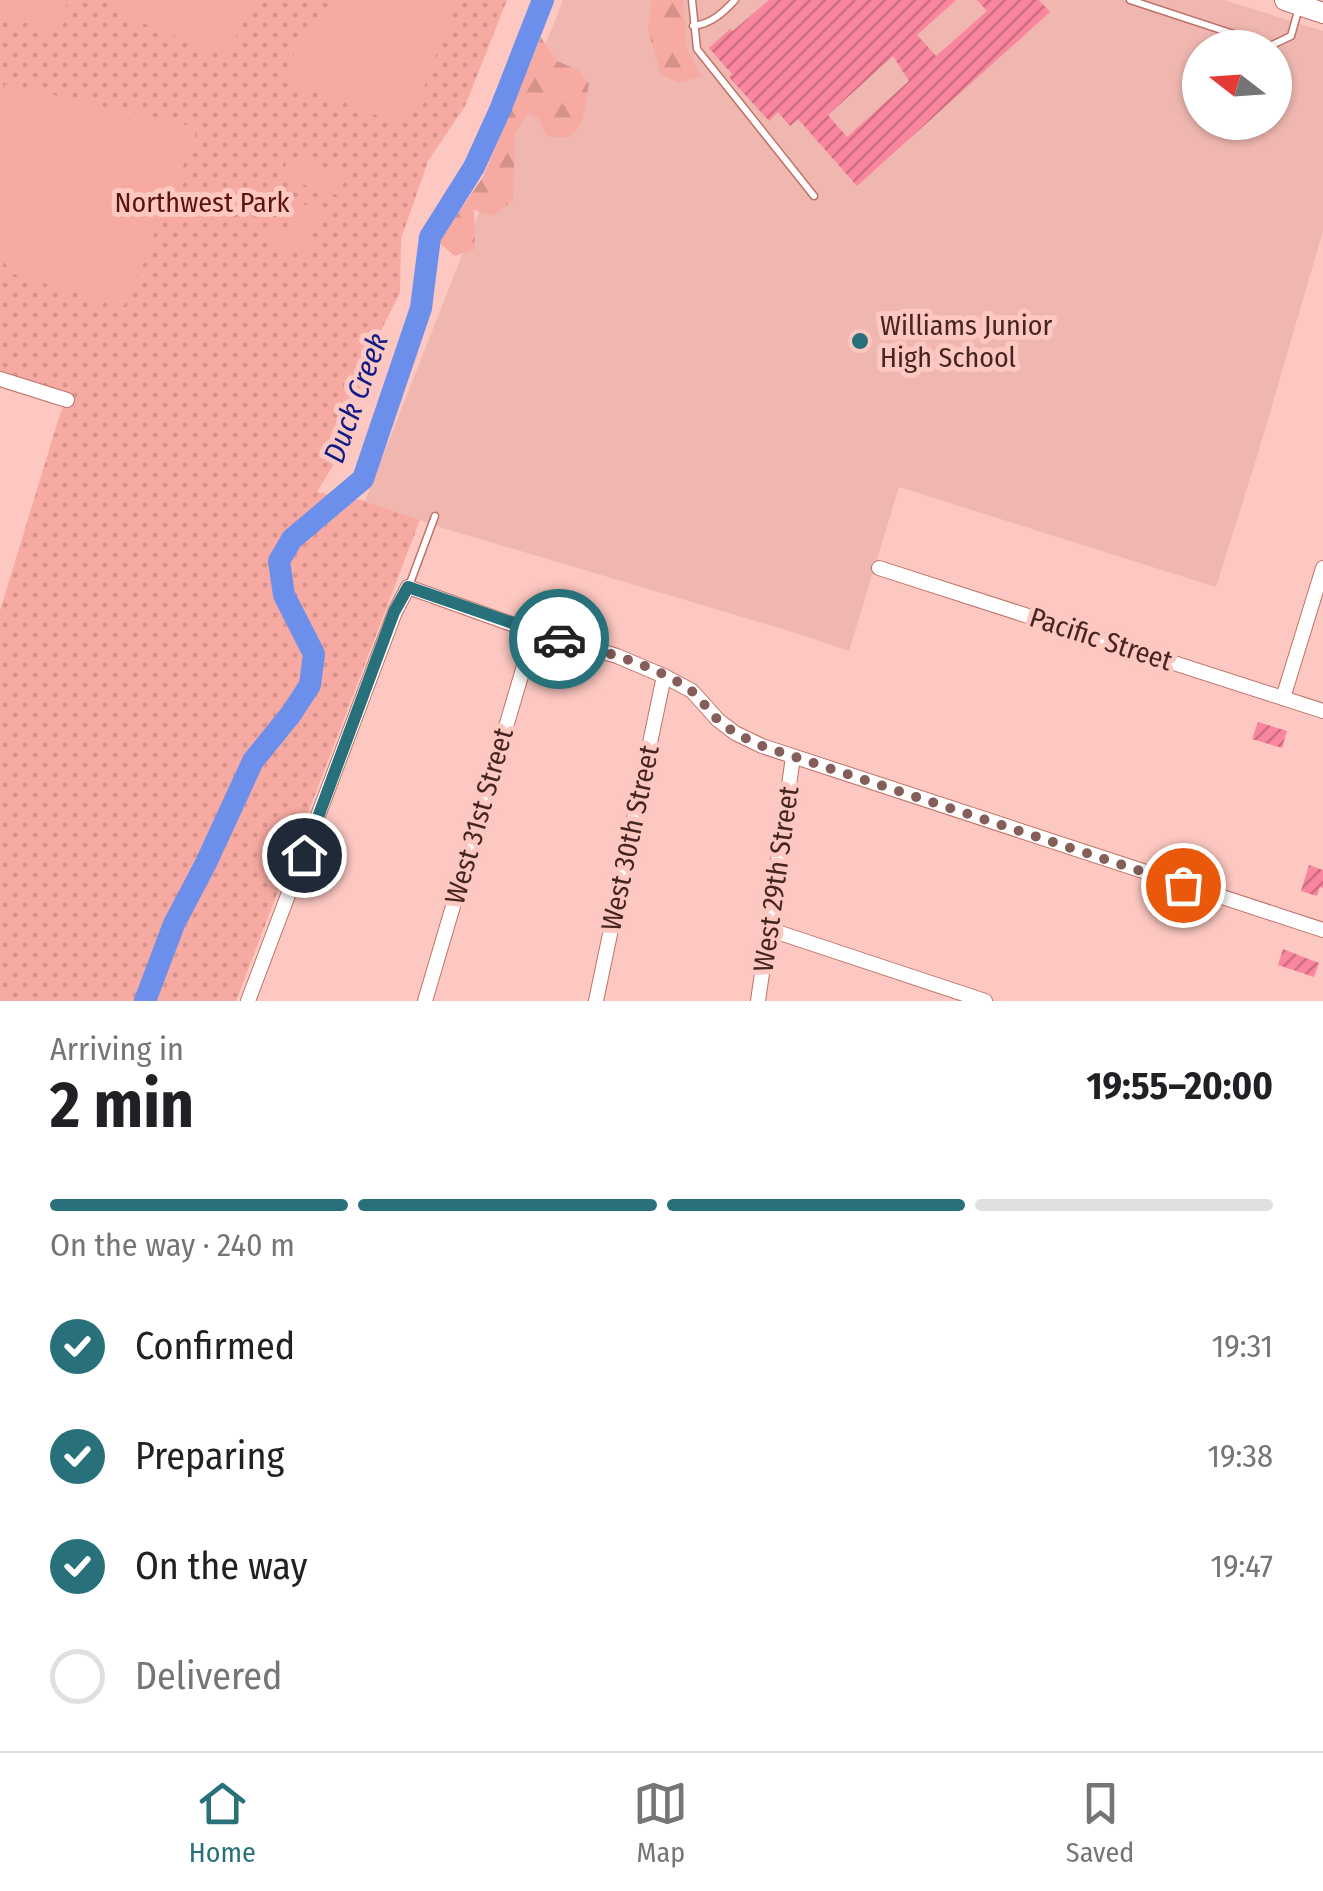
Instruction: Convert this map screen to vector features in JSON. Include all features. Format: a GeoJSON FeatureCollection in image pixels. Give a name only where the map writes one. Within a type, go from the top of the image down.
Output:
{"type":"FeatureCollection","features":[{"type":"Feature","properties":{"kind":"main road"},"geometry":{"type":"LineString","coordinates":[[1296,2],[1323,12]]}},
{"type":"Feature","properties":{"kind":"street"},"geometry":{"type":"LineString","coordinates":[[0,379],[67,400]]}},
{"type":"Feature","properties":{"kind":"street","name":"Pacific Street"},"geometry":{"type":"LineString","coordinates":[[879,568],[1323,711]]}},
{"type":"Feature","properties":{"kind":"street"},"geometry":{"type":"LineString","coordinates":[[1283,698],[1323,568]]}},
{"type":"Feature","properties":{"kind":"street"},"geometry":{"type":"LineString","coordinates":[[248,1001],[394,612],[408,587],[534,632],[617,656],[664,676],[692,691],[735,734],[793,756],[1323,930]]}},
{"type":"Feature","properties":{"kind":"street","name":"West 31st Street"},"geometry":{"type":"LineString","coordinates":[[425,1001],[534,632]]}},
{"type":"Feature","properties":{"kind":"street","name":"West 30th Street"},"geometry":{"type":"LineString","coordinates":[[596,1001],[664,676]]}},
{"type":"Feature","properties":{"kind":"street","name":"West 29th Street"},"geometry":{"type":"LineString","coordinates":[[758,1001],[793,756]]}},
{"type":"Feature","properties":{"kind":"street"},"geometry":{"type":"LineString","coordinates":[[768,929],[985,1001]]}},
{"type":"Feature","properties":{"kind":"lane"},"geometry":{"type":"LineString","coordinates":[[692,0],[696,50],[814,196]]}},
{"type":"Feature","properties":{"kind":"lane"},"geometry":{"type":"LineString","coordinates":[[726,10],[727,0]]}},
{"type":"Feature","properties":{"kind":"lane"},"geometry":{"type":"LineString","coordinates":[[693,26],[706,24],[735,0]]}},
{"type":"Feature","properties":{"kind":"lane"},"geometry":{"type":"LineString","coordinates":[[1130,0],[1270,46],[1291,36],[1296,2]]}},
{"type":"Feature","properties":{"kind":"lane"},"geometry":{"type":"LineString","coordinates":[[408,587],[435,516]]}},
{"type":"Feature","properties":{"kind":"shaded area","name":"Williams Junior High School"},"geometry":{"type":"Polygon","coordinates":[[[563,0],[1224,0],[1323,31],[1323,231],[1216,587],[899,487],[849,651],[365,501],[563,0]]]}},
{"type":"Feature","properties":{"kind":"green space","name":"Northwest Park"},"geometry":{"type":"Polygon","coordinates":[[[0,0],[507,0],[465,106],[428,161],[401,239],[400,293],[374,344],[340,454],[317,492],[365,501],[420,520],[236,1001],[0,1001],[0,611],[67,400],[0,379],[0,0]]]}},
{"type":"Feature","properties":{"kind":"green space"},"geometry":{"type":"Polygon","coordinates":[[[0,0],[68,0],[62,19],[43,30],[0,12],[0,0]]]}},
{"type":"Feature","properties":{"kind":"green space"},"geometry":{"type":"Polygon","coordinates":[[[113,0],[250,0],[233,44],[216,53],[111,10],[113,0]]]}},
{"type":"Feature","properties":{"kind":"green space"},"geometry":{"type":"Polygon","coordinates":[[[344,0],[456,1],[416,110],[391,121],[287,80],[297,42],[326,10],[344,0]]]}},
{"type":"Feature","properties":{"kind":"green space"},"geometry":{"type":"Polygon","coordinates":[[[652,0],[683,0],[687,49],[702,76],[679,83],[661,74],[648,30],[652,0]]]}},
{"type":"Feature","properties":{"kind":"green space"},"geometry":{"type":"Polygon","coordinates":[[[541,37],[557,61],[578,70],[589,84],[582,122],[568,138],[547,136],[538,118],[529,113],[515,132],[513,200],[493,216],[474,210],[475,249],[455,256],[438,242],[483,177],[541,37]]]}},
{"type":"Feature","properties":{"kind":"green space"},"geometry":{"type":"Polygon","coordinates":[[[5,84],[191,126],[196,135],[124,306],[10,273],[0,255],[0,101],[5,84]]]}},
{"type":"Feature","properties":{"kind":"green space"},"geometry":{"type":"Polygon","coordinates":[[[288,157],[343,175],[337,195],[282,178],[288,157]]]}},
{"type":"Feature","properties":{"kind":"green space"},"geometry":{"type":"Polygon","coordinates":[[[281,197],[324,211],[317,231],[275,216],[281,197]]]}},
{"type":"Feature","properties":{"kind":"green space"},"geometry":{"type":"Polygon","coordinates":[[[272,224],[315,238],[308,257],[266,243],[272,224]]]}},
{"type":"Feature","properties":{"kind":"building"},"geometry":{"type":"Polygon","coordinates":[[[769,0],[956,0],[917,35],[936,56],[987,11],[977,0],[1039,0],[1050,12],[857,186],[798,119],[790,126],[778,112],[769,121],[729,77],[732,74],[709,48],[730,29],[733,31],[769,0]],[[893,56],[828,115],[847,137],[909,81],[893,56]]]}},
{"type":"Feature","properties":{"kind":"building"},"geometry":{"type":"Polygon","coordinates":[[[1258,722],[1287,731],[1282,748],[1252,739],[1258,722]]]}},
{"type":"Feature","properties":{"kind":"building"},"geometry":{"type":"Polygon","coordinates":[[[1309,865],[1323,870],[1323,888],[1317,896],[1301,891],[1309,865]]]}},
{"type":"Feature","properties":{"kind":"building"},"geometry":{"type":"Polygon","coordinates":[[[1283,949],[1319,963],[1314,977],[1278,965],[1283,949]]]}},
{"type":"Feature","properties":{"kind":"waterway","name":"Duck Creek"},"geometry":{"type":"LineString","coordinates":[[145,1001],[174,924],[253,761],[310,685],[314,654],[284,595],[279,561],[292,539],[363,479],[421,308],[430,237],[474,167],[543,0]]}},
{"type":"Feature","properties":{"kind":"way so far"},"geometry":{"type":"LineString","coordinates":[[559,639],[617,656],[664,676],[692,691],[735,734],[762,746],[1183,885]]}},
{"type":"Feature","properties":{"kind":"place","name":"Williams Junior High School"},"geometry":{"type":"Point","coordinates":[860,341]}},
{"type":"Feature","properties":{"kind":"route"},"geometry":{"type":"LineString","coordinates":[[304,855],[394,612],[408,587],[559,639]]}}]}
